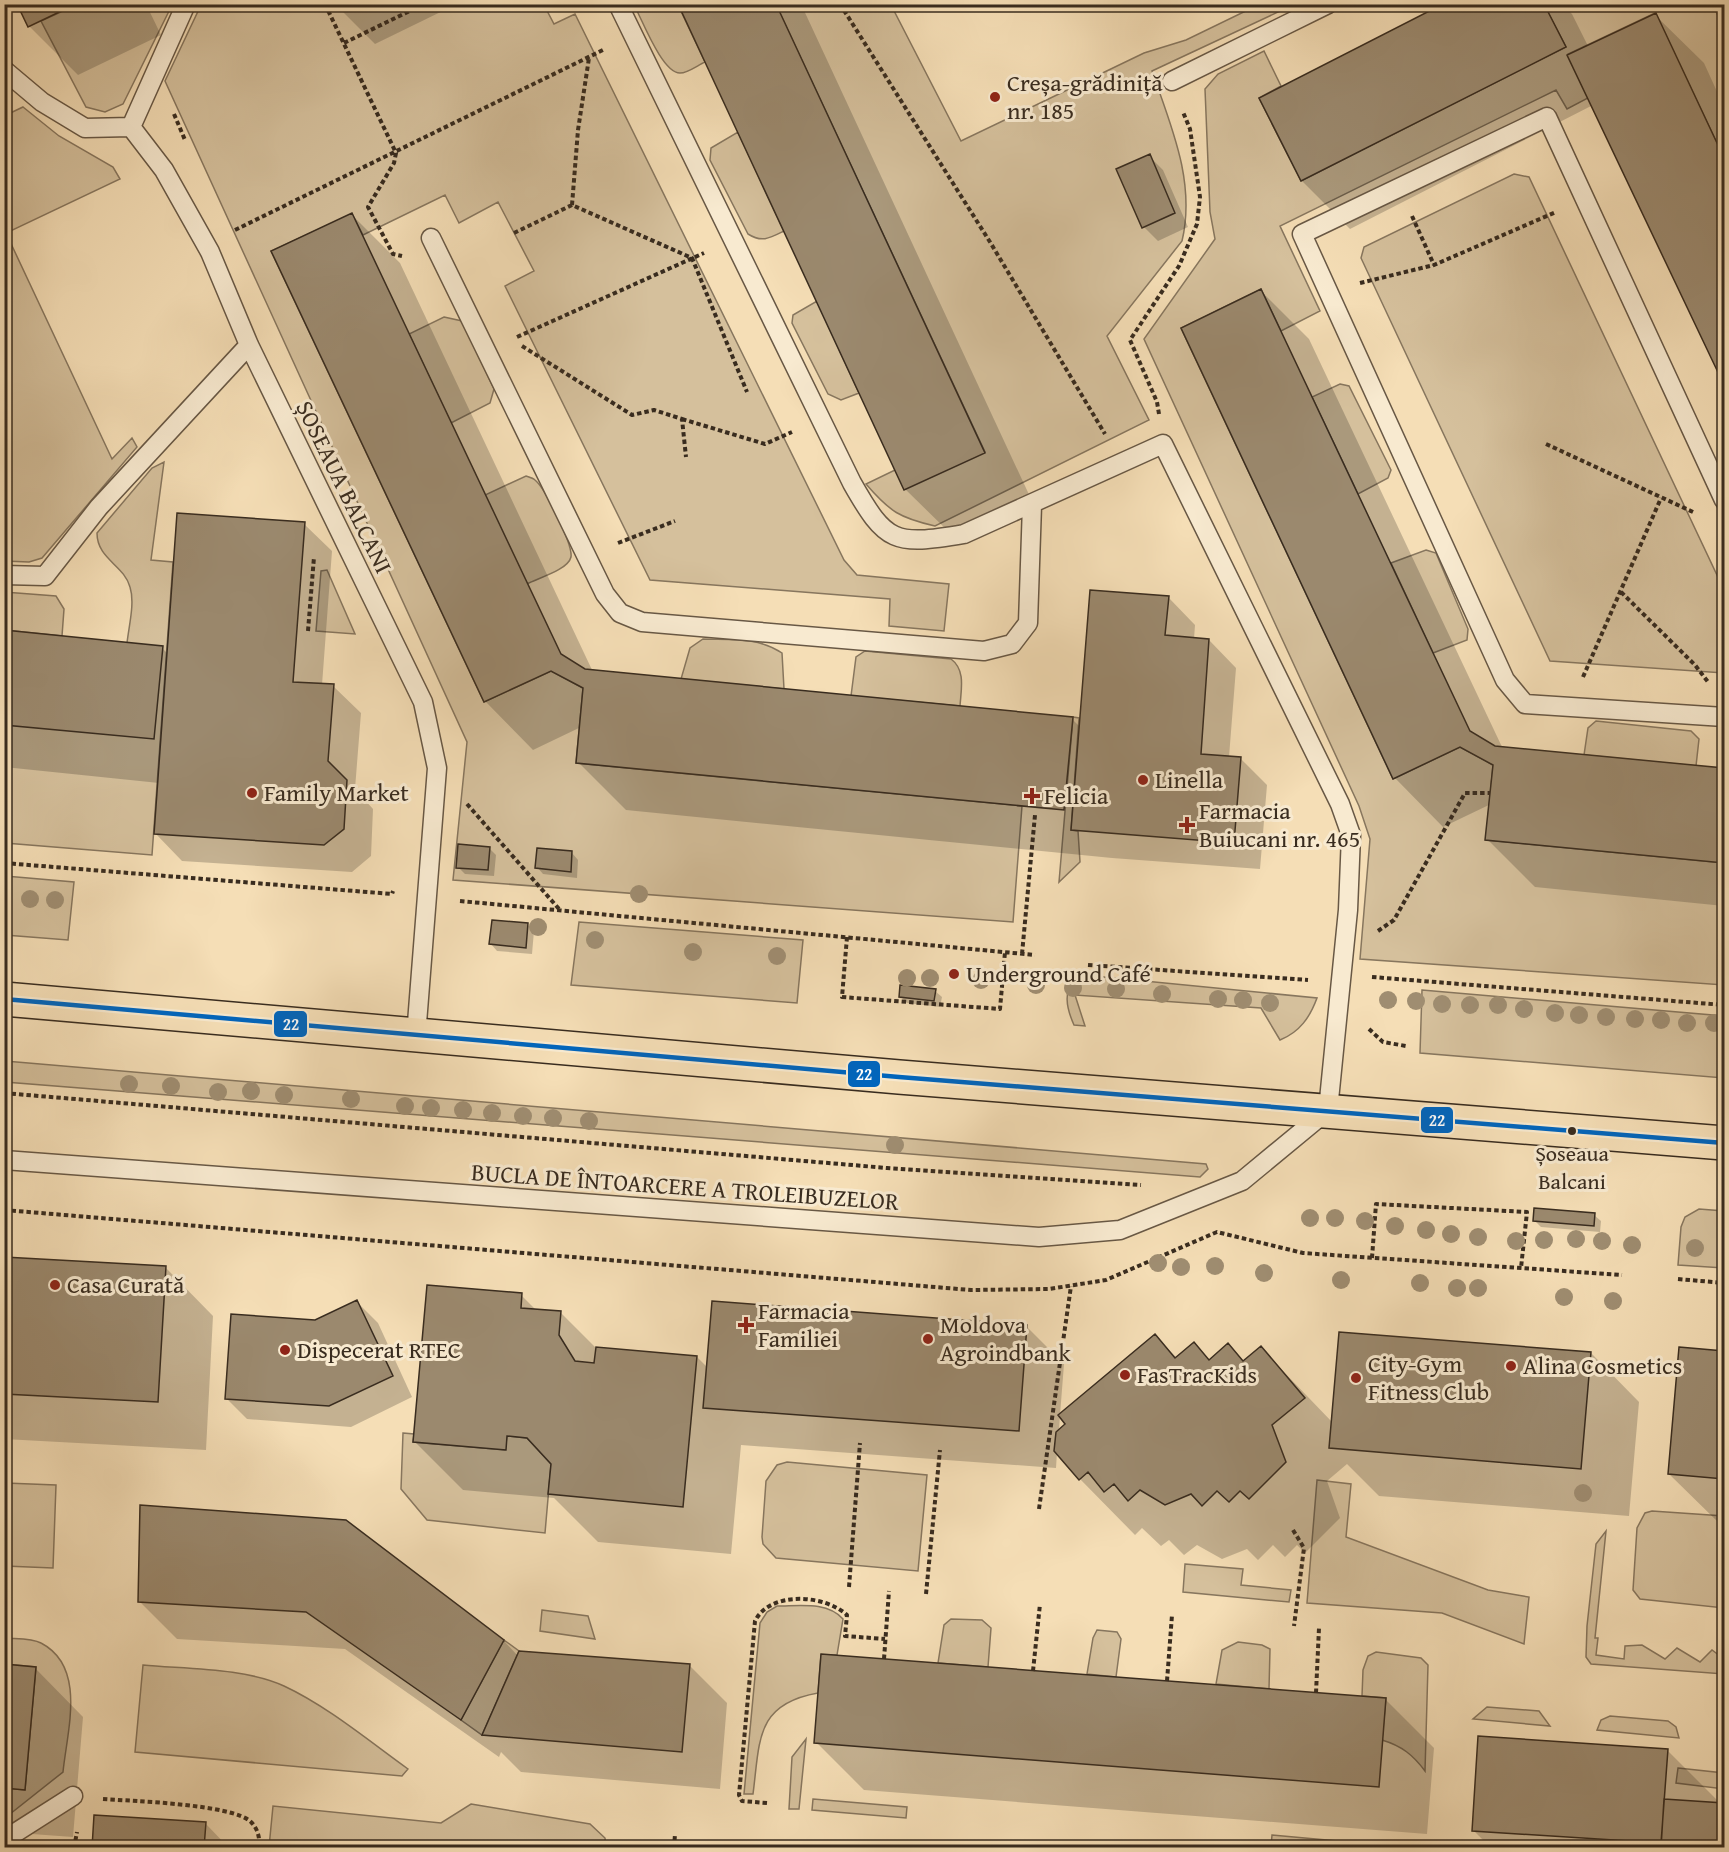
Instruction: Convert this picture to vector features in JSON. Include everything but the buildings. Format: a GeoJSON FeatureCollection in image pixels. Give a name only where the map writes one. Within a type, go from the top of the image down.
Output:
{"type":"FeatureCollection","features":[{"type":"Feature","properties":{"kind":"main road"},"geometry":{"type":"LineString","coordinates":[[4,999],[416,1036],[1725,1143]]}},
{"type":"Feature","properties":{"kind":"lane"},"geometry":{"type":"LineString","coordinates":[[4,70],[42,102],[85,128],[130,127],[186,4]]}},
{"type":"Feature","properties":{"kind":"lane"},"geometry":{"type":"LineString","coordinates":[[618,4],[821,421],[873,520],[887,533],[902,538],[931,540],[964,534],[1163,444],[1340,804],[1351,835],[1343,955],[1328,1110]]}},
{"type":"Feature","properties":{"kind":"lane"},"geometry":{"type":"LineString","coordinates":[[1173,81],[1328,4]]}},
{"type":"Feature","properties":{"kind":"lane"},"geometry":{"type":"LineString","coordinates":[[1725,500],[1547,117],[1302,234],[1505,680],[1525,704],[1725,717]]}},
{"type":"Feature","properties":{"kind":"lane","name":"ȘOSEAUA BALCANI"},"geometry":{"type":"LineString","coordinates":[[130,127],[164,170],[210,252],[249,345],[423,702],[437,768],[416,1036]]}},
{"type":"Feature","properties":{"kind":"lane"},"geometry":{"type":"LineString","coordinates":[[431,238],[605,594],[620,613],[642,622],[984,651],[1012,644],[1028,623],[1032,505]]}},
{"type":"Feature","properties":{"kind":"lane"},"geometry":{"type":"LineString","coordinates":[[4,575],[45,576],[99,507],[249,345]]}},
{"type":"Feature","properties":{"kind":"lane","name":"BUCLA DE ÎNTOARCERE A TROLEIBUZELOR"},"geometry":{"type":"LineString","coordinates":[[4,1160],[1039,1237],[1120,1230],[1242,1181],[1328,1110]]}},
{"type":"Feature","properties":{"kind":"lane"},"geometry":{"type":"LineString","coordinates":[[4,1840],[73,1796]]}},
{"type":"Feature","properties":{"kind":"path"},"geometry":{"type":"LineString","coordinates":[[326,4],[396,153],[394,163],[368,207],[393,254],[444,264]]}},
{"type":"Feature","properties":{"kind":"path"},"geometry":{"type":"LineString","coordinates":[[344,43],[424,4]]}},
{"type":"Feature","properties":{"kind":"path"},"geometry":{"type":"LineString","coordinates":[[840,4],[990,242],[1122,463]]}},
{"type":"Feature","properties":{"kind":"path"},"geometry":{"type":"LineString","coordinates":[[228,233],[396,153],[633,34]]}},
{"type":"Feature","properties":{"kind":"path"},"geometry":{"type":"LineString","coordinates":[[572,205],[578,130],[589,58]]}},
{"type":"Feature","properties":{"kind":"path"},"geometry":{"type":"LineString","coordinates":[[1163,444],[1157,402],[1130,340],[1179,266],[1197,224],[1200,197],[1190,129],[1173,81]]}},
{"type":"Feature","properties":{"kind":"path"},"geometry":{"type":"LineString","coordinates":[[1400,188],[1434,265]]}},
{"type":"Feature","properties":{"kind":"path"},"geometry":{"type":"LineString","coordinates":[[1328,291],[1434,265],[1585,200]]}},
{"type":"Feature","properties":{"kind":"path"},"geometry":{"type":"LineString","coordinates":[[514,233],[572,205],[692,258],[747,392]]}},
{"type":"Feature","properties":{"kind":"path"},"geometry":{"type":"LineString","coordinates":[[733,240],[512,339],[632,415],[654,410],[765,444],[821,421]]}},
{"type":"Feature","properties":{"kind":"path"},"geometry":{"type":"LineString","coordinates":[[682,419],[686,457]]}},
{"type":"Feature","properties":{"kind":"path"},"geometry":{"type":"LineString","coordinates":[[1545,444],[1703,516]]}},
{"type":"Feature","properties":{"kind":"path"},"geometry":{"type":"LineString","coordinates":[[1570,707],[1661,498]]}},
{"type":"Feature","properties":{"kind":"path"},"geometry":{"type":"LineString","coordinates":[[586,555],[675,522]]}},
{"type":"Feature","properties":{"kind":"path"},"geometry":{"type":"LineString","coordinates":[[308,631],[314,549]]}},
{"type":"Feature","properties":{"kind":"path"},"geometry":{"type":"LineString","coordinates":[[1621,592],[1695,665],[1713,688]]}},
{"type":"Feature","properties":{"kind":"path"},"geometry":{"type":"LineString","coordinates":[[1343,955],[1394,920],[1465,793],[1490,793]]}},
{"type":"Feature","properties":{"kind":"path"},"geometry":{"type":"LineString","coordinates":[[466,803],[560,909]]}},
{"type":"Feature","properties":{"kind":"path"},"geometry":{"type":"LineString","coordinates":[[1022,954],[1035,815]]}},
{"type":"Feature","properties":{"kind":"path"},"geometry":{"type":"LineString","coordinates":[[4,863],[392,894],[394,884]]}},
{"type":"Feature","properties":{"kind":"path"},"geometry":{"type":"LineString","coordinates":[[457,900],[1035,955]]}},
{"type":"Feature","properties":{"kind":"path"},"geometry":{"type":"LineString","coordinates":[[847,937],[842,997],[1000,1009],[1005,952]]}},
{"type":"Feature","properties":{"kind":"path"},"geometry":{"type":"LineString","coordinates":[[1088,965],[1317,981],[1340,980]]}},
{"type":"Feature","properties":{"kind":"path"},"geometry":{"type":"LineString","coordinates":[[1369,987],[1369,977],[1725,1005]]}},
{"type":"Feature","properties":{"kind":"path"},"geometry":{"type":"LineString","coordinates":[[1369,1018],[1369,1029],[1383,1042],[1406,1046]]}},
{"type":"Feature","properties":{"kind":"path"},"geometry":{"type":"LineString","coordinates":[[4,1094],[875,1167],[1145,1185]]}},
{"type":"Feature","properties":{"kind":"path"},"geometry":{"type":"LineString","coordinates":[[1372,1258],[1376,1204],[1527,1212],[1521,1268]]}},
{"type":"Feature","properties":{"kind":"path"},"geometry":{"type":"LineString","coordinates":[[4,1210],[971,1290],[1048,1289],[1106,1280],[1217,1232],[1303,1253],[1622,1275]]}},
{"type":"Feature","properties":{"kind":"path"},"geometry":{"type":"LineString","coordinates":[[1678,1279],[1725,1282]]}},
{"type":"Feature","properties":{"kind":"path"},"geometry":{"type":"LineString","coordinates":[[1039,1509],[1071,1286]]}},
{"type":"Feature","properties":{"kind":"path"},"geometry":{"type":"LineString","coordinates":[[849,1587],[860,1443]]}},
{"type":"Feature","properties":{"kind":"path"},"geometry":{"type":"LineString","coordinates":[[926,1594],[940,1450]]}},
{"type":"Feature","properties":{"kind":"path"},"geometry":{"type":"LineString","coordinates":[[1293,1530],[1304,1548],[1293,1626]]}},
{"type":"Feature","properties":{"kind":"path"},"geometry":{"type":"LineString","coordinates":[[884,1659],[889,1591]]}},
{"type":"Feature","properties":{"kind":"path"},"geometry":{"type":"LineString","coordinates":[[767,1803],[742,1801],[739,1795],[755,1622],[760,1610],[772,1602],[825,1602],[837,1607],[847,1615],[845,1636],[885,1638]]}},
{"type":"Feature","properties":{"kind":"path"},"geometry":{"type":"LineString","coordinates":[[1033,1671],[1040,1604]]}},
{"type":"Feature","properties":{"kind":"path"},"geometry":{"type":"LineString","coordinates":[[1167,1681],[1172,1615]]}},
{"type":"Feature","properties":{"kind":"path"},"geometry":{"type":"LineString","coordinates":[[1316,1693],[1319,1628]]}},
{"type":"Feature","properties":{"kind":"path"},"geometry":{"type":"LineString","coordinates":[[96,1799],[179,1805],[239,1814],[252,1822],[260,1836],[259,1848]]}},
{"type":"Feature","properties":{"kind":"path"},"geometry":{"type":"LineString","coordinates":[[74,1848],[79,1826]]}},
{"type":"Feature","properties":{"kind":"path"},"geometry":{"type":"LineString","coordinates":[[674,1848],[675,1834]]}},
{"type":"Feature","properties":{"kind":"shaded area"},"geometry":{"type":"Polygon","coordinates":[[[76,5],[172,5],[123,104],[105,112],[86,107],[41,21],[76,5]]]}},
{"type":"Feature","properties":{"kind":"shaded area"},"geometry":{"type":"Polygon","coordinates":[[[201,5],[544,5],[554,24],[575,14],[844,560],[857,575],[949,584],[944,631],[889,626],[890,599],[650,580],[505,286],[534,271],[498,202],[459,223],[445,195],[363,235],[352,214],[271,251],[484,702],[551,671],[583,688],[576,763],[1022,806],[1013,922],[453,880],[467,742],[165,81],[201,5]]]}},
{"type":"Feature","properties":{"kind":"shaded area"},"geometry":{"type":"Polygon","coordinates":[[[634,5],[678,5],[705,62],[683,73],[673,71],[666,64],[647,33],[634,5]]]}},
{"type":"Feature","properties":{"kind":"shaded area"},"geometry":{"type":"Polygon","coordinates":[[[776,5],[891,5],[961,141],[1144,53],[1186,40],[1258,5],[1293,5],[1152,71],[1179,154],[1184,176],[1186,219],[1182,241],[1107,336],[1149,420],[935,526],[904,517],[874,494],[866,484],[895,470],[985,452],[776,5]]]}},
{"type":"Feature","properties":{"kind":"shaded area"},"geometry":{"type":"Polygon","coordinates":[[[1544,5],[1713,5],[1724,29],[1724,158],[1655,13],[1568,54],[1588,98],[1567,109],[1556,90],[1280,226],[1320,311],[1281,331],[1261,289],[1181,328],[1393,779],[1460,747],[1493,765],[1486,840],[1724,863],[1724,985],[1360,959],[1370,839],[1359,806],[1144,339],[1215,239],[1210,212],[1205,89],[1218,74],[1264,51],[1281,86],[1259,98],[1301,181],[1566,47],[1544,5]]]}},
{"type":"Feature","properties":{"kind":"shaded area"},"geometry":{"type":"Polygon","coordinates":[[[23,107],[59,136],[113,167],[120,179],[6,233],[112,459],[132,438],[137,447],[42,558],[29,562],[4,561],[4,116],[23,107]]]}},
{"type":"Feature","properties":{"kind":"shaded area"},"geometry":{"type":"Polygon","coordinates":[[[738,132],[784,231],[770,237],[762,239],[748,234],[710,160],[711,148],[738,132]]]}},
{"type":"Feature","properties":{"kind":"shaded area"},"geometry":{"type":"Polygon","coordinates":[[[1514,174],[1529,177],[1724,590],[1724,673],[1550,661],[1361,258],[1364,247],[1514,174]]]}},
{"type":"Feature","properties":{"kind":"shaded area"},"geometry":{"type":"Polygon","coordinates":[[[817,301],[859,393],[841,400],[828,394],[792,323],[793,315],[817,301]]]}},
{"type":"Feature","properties":{"kind":"shaded area"},"geometry":{"type":"Polygon","coordinates":[[[444,317],[462,321],[494,389],[490,403],[451,423],[409,334],[444,317]]]}},
{"type":"Feature","properties":{"kind":"shaded area"},"geometry":{"type":"Polygon","coordinates":[[[1340,384],[1349,386],[1391,470],[1388,478],[1358,494],[1312,397],[1340,384]]]}},
{"type":"Feature","properties":{"kind":"shaded area"},"geometry":{"type":"Polygon","coordinates":[[[164,462],[151,560],[173,562],[152,855],[5,843],[4,725],[127,643],[132,607],[130,587],[127,579],[101,549],[97,533],[152,468],[164,462]]]}},
{"type":"Feature","properties":{"kind":"shaded area"},"geometry":{"type":"Polygon","coordinates":[[[526,476],[540,485],[563,529],[571,557],[569,562],[559,570],[527,584],[485,495],[526,476]]]}},
{"type":"Feature","properties":{"kind":"shaded area"},"geometry":{"type":"Polygon","coordinates":[[[1426,550],[1436,553],[1468,629],[1467,640],[1433,653],[1391,563],[1426,550]]]}},
{"type":"Feature","properties":{"kind":"shaded area"},"geometry":{"type":"Polygon","coordinates":[[[327,570],[355,634],[316,631],[321,571],[327,570]]]}},
{"type":"Feature","properties":{"kind":"shaded area"},"geometry":{"type":"Polygon","coordinates":[[[4,592],[56,596],[64,609],[62,636],[5,630],[4,592]]]}},
{"type":"Feature","properties":{"kind":"shaded area"},"geometry":{"type":"Polygon","coordinates":[[[703,639],[754,642],[782,653],[784,689],[681,679],[690,648],[703,639]]]}},
{"type":"Feature","properties":{"kind":"shaded area"},"geometry":{"type":"Polygon","coordinates":[[[865,651],[951,659],[961,674],[960,706],[851,696],[856,657],[865,651]]]}},
{"type":"Feature","properties":{"kind":"shaded area"},"geometry":{"type":"Polygon","coordinates":[[[1073,717],[1079,718],[1071,830],[1078,831],[1080,862],[1059,882],[1073,717]]]}},
{"type":"Feature","properties":{"kind":"shaded area"},"geometry":{"type":"Polygon","coordinates":[[[1596,721],[1691,731],[1699,739],[1696,766],[1584,755],[1588,728],[1596,721]]]}},
{"type":"Feature","properties":{"kind":"shaded area"},"geometry":{"type":"Polygon","coordinates":[[[5,876],[74,882],[68,940],[5,935],[5,876]]]}},
{"type":"Feature","properties":{"kind":"shaded area"},"geometry":{"type":"Polygon","coordinates":[[[579,922],[803,940],[797,1003],[571,985],[579,922]]]}},
{"type":"Feature","properties":{"kind":"shaded area"},"geometry":{"type":"Polygon","coordinates":[[[1073,974],[1317,998],[1303,1023],[1293,1033],[1280,1040],[1261,1008],[1075,995],[1085,1026],[1074,1025],[1067,1000],[1073,974]]]}},
{"type":"Feature","properties":{"kind":"shaded area"},"geometry":{"type":"Polygon","coordinates":[[[1422,990],[1724,1016],[1724,1078],[1420,1053],[1422,990]]]}},
{"type":"Feature","properties":{"kind":"shaded area"},"geometry":{"type":"Polygon","coordinates":[[[5,1061],[1206,1164],[1208,1169],[1200,1177],[5,1082],[5,1061]]]}},
{"type":"Feature","properties":{"kind":"shaded area"},"geometry":{"type":"Polygon","coordinates":[[[1699,1209],[1724,1211],[1724,1268],[1678,1265],[1681,1227],[1685,1217],[1699,1209]]]}},
{"type":"Feature","properties":{"kind":"shaded area"},"geometry":{"type":"Polygon","coordinates":[[[403,1433],[414,1434],[413,1442],[505,1450],[507,1436],[527,1438],[551,1464],[545,1533],[427,1520],[401,1489],[403,1433]]]}},
{"type":"Feature","properties":{"kind":"shaded area"},"geometry":{"type":"Polygon","coordinates":[[[787,1462],[927,1475],[918,1571],[776,1558],[763,1544],[762,1537],[766,1481],[777,1465],[787,1462]]]}},
{"type":"Feature","properties":{"kind":"shaded area"},"geometry":{"type":"Polygon","coordinates":[[[1317,1480],[1351,1484],[1346,1537],[1488,1590],[1529,1597],[1524,1644],[1442,1613],[1307,1603],[1317,1480]]]}},
{"type":"Feature","properties":{"kind":"shaded area"},"geometry":{"type":"Polygon","coordinates":[[[5,1483],[56,1485],[53,1568],[5,1566],[5,1483]]]}},
{"type":"Feature","properties":{"kind":"shaded area"},"geometry":{"type":"Polygon","coordinates":[[[1652,1511],[1724,1516],[1724,1608],[1640,1599],[1633,1590],[1637,1528],[1645,1513],[1652,1511]]]}},
{"type":"Feature","properties":{"kind":"shaded area"},"geometry":{"type":"Polygon","coordinates":[[[1606,1531],[1595,1638],[1598,1638],[1596,1655],[1624,1659],[1625,1646],[1642,1645],[1665,1659],[1677,1648],[1700,1662],[1712,1650],[1724,1659],[1724,1674],[1591,1664],[1586,1657],[1587,1626],[1596,1544],[1606,1531]]]}},
{"type":"Feature","properties":{"kind":"shaded area"},"geometry":{"type":"Polygon","coordinates":[[[1185,1564],[1243,1569],[1241,1585],[1291,1590],[1289,1602],[1183,1592],[1185,1564]]]}},
{"type":"Feature","properties":{"kind":"shaded area"},"geometry":{"type":"Polygon","coordinates":[[[777,1606],[821,1607],[836,1613],[843,1619],[837,1655],[821,1655],[818,1693],[797,1698],[782,1706],[772,1716],[764,1728],[760,1742],[753,1794],[744,1794],[760,1623],[767,1612],[777,1606]]]}},
{"type":"Feature","properties":{"kind":"shaded area"},"geometry":{"type":"Polygon","coordinates":[[[542,1610],[588,1616],[595,1639],[540,1631],[542,1610]]]}},
{"type":"Feature","properties":{"kind":"shaded area"},"geometry":{"type":"Polygon","coordinates":[[[951,1619],[982,1620],[991,1628],[988,1667],[938,1663],[944,1625],[951,1619]]]}},
{"type":"Feature","properties":{"kind":"shaded area"},"geometry":{"type":"Polygon","coordinates":[[[1097,1630],[1117,1632],[1121,1639],[1116,1677],[1087,1674],[1093,1638],[1097,1630]]]}},
{"type":"Feature","properties":{"kind":"shaded area"},"geometry":{"type":"Polygon","coordinates":[[[5,1638],[37,1641],[55,1654],[64,1668],[71,1701],[63,1772],[5,1818],[5,1788],[25,1790],[36,1667],[5,1664],[5,1638]]]}},
{"type":"Feature","properties":{"kind":"shaded area"},"geometry":{"type":"Polygon","coordinates":[[[504,1640],[519,1651],[482,1735],[461,1720],[504,1640]]]}},
{"type":"Feature","properties":{"kind":"shaded area"},"geometry":{"type":"Polygon","coordinates":[[[1238,1642],[1262,1645],[1270,1649],[1269,1689],[1216,1684],[1222,1650],[1238,1642]]]}},
{"type":"Feature","properties":{"kind":"shaded area"},"geometry":{"type":"Polygon","coordinates":[[[1376,1652],[1421,1658],[1428,1665],[1425,1771],[1406,1752],[1382,1740],[1386,1698],[1362,1696],[1363,1670],[1368,1656],[1376,1652]]]}},
{"type":"Feature","properties":{"kind":"shaded area"},"geometry":{"type":"Polygon","coordinates":[[[143,1665],[234,1672],[269,1680],[300,1694],[332,1714],[408,1769],[402,1776],[135,1752],[143,1665]]]}},
{"type":"Feature","properties":{"kind":"shaded area"},"geometry":{"type":"Polygon","coordinates":[[[1487,1707],[1539,1711],[1550,1726],[1473,1719],[1487,1707]]]}},
{"type":"Feature","properties":{"kind":"shaded area"},"geometry":{"type":"Polygon","coordinates":[[[1610,1716],[1668,1721],[1676,1727],[1679,1738],[1597,1730],[1601,1720],[1610,1716]]]}},
{"type":"Feature","properties":{"kind":"shaded area"},"geometry":{"type":"Polygon","coordinates":[[[806,1739],[799,1809],[789,1809],[792,1757],[806,1739]]]}},
{"type":"Feature","properties":{"kind":"shaded area"},"geometry":{"type":"Polygon","coordinates":[[[1678,1768],[1724,1773],[1724,1789],[1676,1783],[1678,1768]]]}},
{"type":"Feature","properties":{"kind":"shaded area"},"geometry":{"type":"Polygon","coordinates":[[[813,1799],[907,1807],[906,1818],[812,1810],[813,1799]]]}},
{"type":"Feature","properties":{"kind":"shaded area"},"geometry":{"type":"Polygon","coordinates":[[[471,1804],[590,1824],[605,1838],[606,1847],[269,1847],[273,1806],[441,1823],[471,1804]]]}},
{"type":"Feature","properties":{"kind":"shaded area"},"geometry":{"type":"Polygon","coordinates":[[[1272,1835],[1370,1844],[1370,1848],[1271,1847],[1272,1835]]]}},
{"type":"Feature","properties":{"kind":"transit line","name":"22"},"geometry":{"type":"LineString","coordinates":[[4,999],[899,1077],[1724,1143]]}},
{"type":"Feature","properties":{"kind":"place","name":"Creșa-grădiniță nr. 185"},"geometry":{"type":"Point","coordinates":[995,97]}},
{"type":"Feature","properties":{"kind":"place","name":"Linella"},"geometry":{"type":"Point","coordinates":[1143,780]}},
{"type":"Feature","properties":{"kind":"place","name":"Family Market"},"geometry":{"type":"Point","coordinates":[252,793]}},
{"type":"Feature","properties":{"kind":"place","name":"Felicia"},"geometry":{"type":"Point","coordinates":[1032,796]}},
{"type":"Feature","properties":{"kind":"place","name":"Farmacia Buiucani nr. 465"},"geometry":{"type":"Point","coordinates":[1187,825]}},
{"type":"Feature","properties":{"kind":"place","name":"Underground Café"},"geometry":{"type":"Point","coordinates":[954,974]}},
{"type":"Feature","properties":{"kind":"place","name":"Șoseaua Balcani"},"geometry":{"type":"Point","coordinates":[1572,1131]}},
{"type":"Feature","properties":{"kind":"place","name":"Casa Curată"},"geometry":{"type":"Point","coordinates":[55,1285]}},
{"type":"Feature","properties":{"kind":"place","name":"Farmacia Familiei"},"geometry":{"type":"Point","coordinates":[746,1325]}},
{"type":"Feature","properties":{"kind":"place","name":"Moldova Agroindbank"},"geometry":{"type":"Point","coordinates":[928,1339]}},
{"type":"Feature","properties":{"kind":"place","name":"Dispecerat RTEC"},"geometry":{"type":"Point","coordinates":[285,1350]}},
{"type":"Feature","properties":{"kind":"place","name":"Alina Cosmetics"},"geometry":{"type":"Point","coordinates":[1511,1366]}},
{"type":"Feature","properties":{"kind":"place","name":"FasTracKids"},"geometry":{"type":"Point","coordinates":[1125,1375]}},
{"type":"Feature","properties":{"kind":"place","name":"City-Gym Fitness Club"},"geometry":{"type":"Point","coordinates":[1356,1378]}}]}
